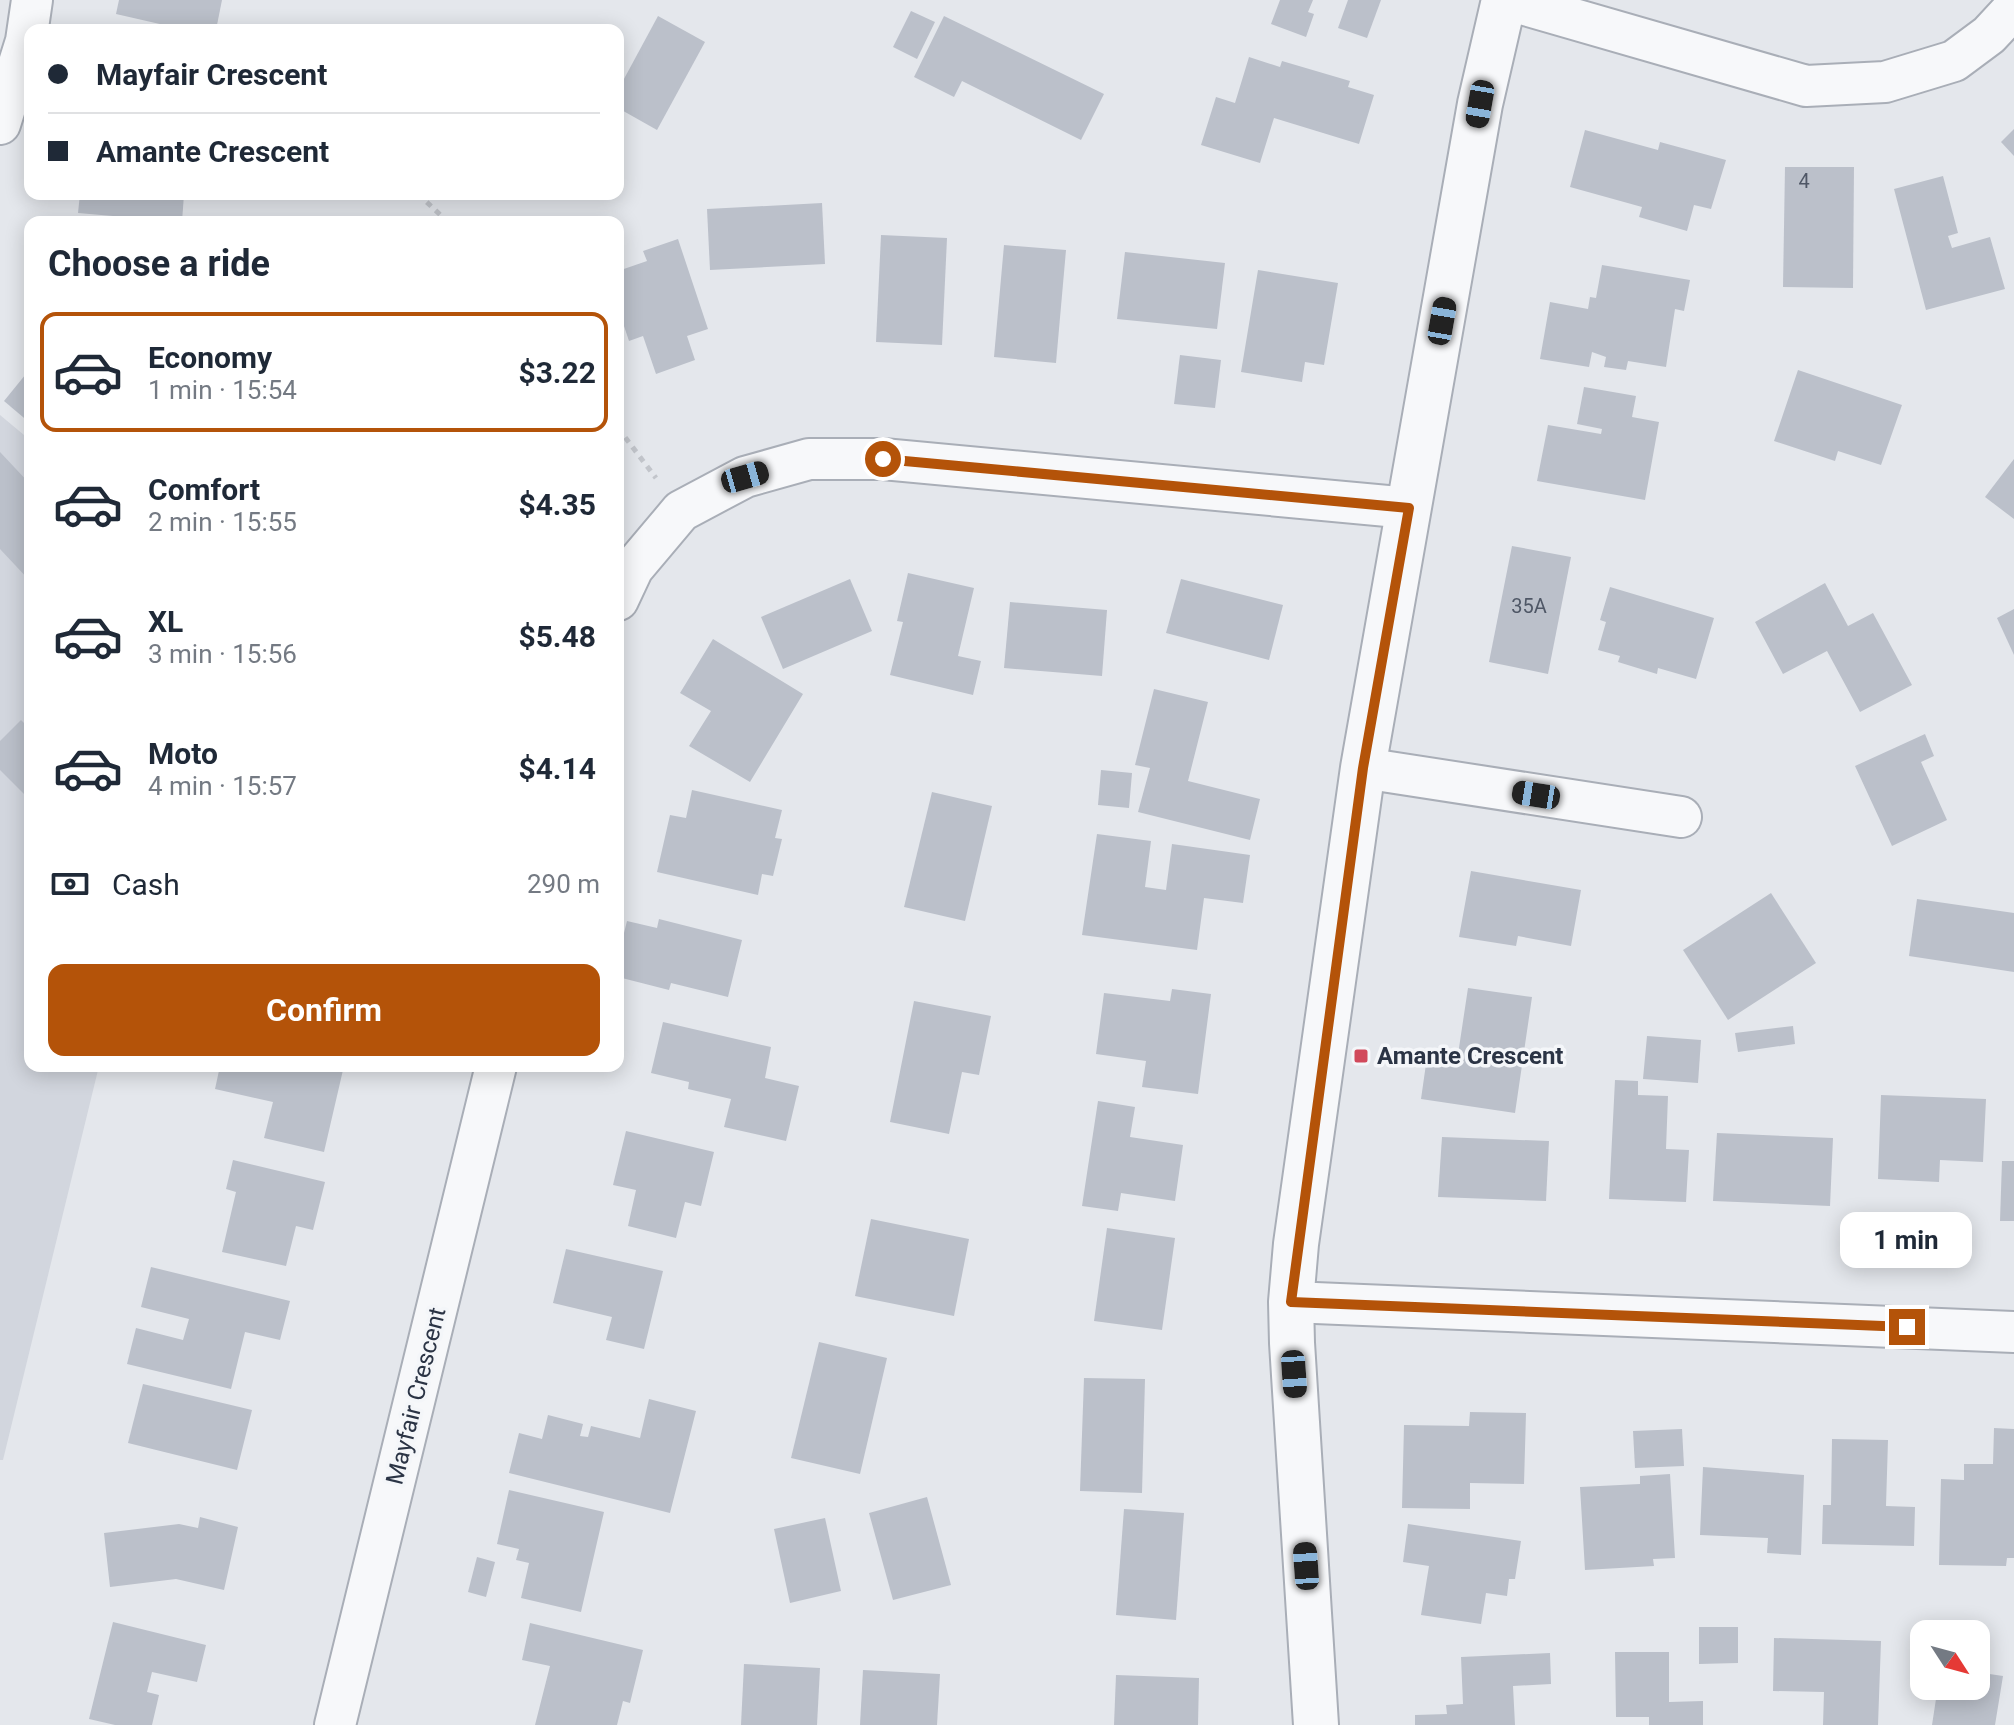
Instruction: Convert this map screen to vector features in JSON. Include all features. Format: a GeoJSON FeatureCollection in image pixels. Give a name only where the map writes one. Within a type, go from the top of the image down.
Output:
{"type":"FeatureCollection","features":[{"type":"Feature","properties":{"kind":"street"},"geometry":{"type":"LineString","coordinates":[[28,24],[32,0]]}},
{"type":"Feature","properties":{"kind":"street"},"geometry":{"type":"LineString","coordinates":[[1316,1725],[1291,1302],[1363,768],[1480,104],[1506,0],[1806,86],[1885,82],[1954,61],[1989,35],[2014,8]]}},
{"type":"Feature","properties":{"kind":"street"},"geometry":{"type":"LineString","coordinates":[[0,124],[24,47]]}},
{"type":"Feature","properties":{"kind":"street"},"geometry":{"type":"LineString","coordinates":[[624,587],[633,568],[681,511],[745,477],[809,459],[883,459],[1409,508]]}},
{"type":"Feature","properties":{"kind":"street"},"geometry":{"type":"LineString","coordinates":[[1363,768],[1681,817]]}},
{"type":"Feature","properties":{"kind":"street","name":"Mayfair Crescent"},"geometry":{"type":"LineString","coordinates":[[335,1725],[495,1072]]}},
{"type":"Feature","properties":{"kind":"street"},"geometry":{"type":"LineString","coordinates":[[1291,1302],[2014,1332]]}},
{"type":"Feature","properties":{"kind":"path"},"geometry":{"type":"LineString","coordinates":[[424,200],[442,216]]}},
{"type":"Feature","properties":{"kind":"path"},"geometry":{"type":"LineString","coordinates":[[624,436],[681,511]]}},
{"type":"Feature","properties":{"kind":"shaded area"},"geometry":{"type":"Polygon","coordinates":[[[0,415],[24,435],[24,1072],[98,1072],[3,1460],[0,1460],[0,415]]]}},
{"type":"Feature","properties":{"kind":"building"},"geometry":{"type":"Polygon","coordinates":[[[119,0],[222,0],[217,24],[160,24],[116,14],[119,0]]]}},
{"type":"Feature","properties":{"kind":"building"},"geometry":{"type":"Polygon","coordinates":[[[1280,0],[1313,0],[1308,12],[1314,14],[1306,37],[1271,24],[1280,0]]]}},
{"type":"Feature","properties":{"kind":"building"},"geometry":{"type":"Polygon","coordinates":[[[1348,0],[1381,0],[1367,38],[1338,28],[1348,0]]]}},
{"type":"Feature","properties":{"kind":"building"},"geometry":{"type":"Polygon","coordinates":[[[911,11],[935,22],[917,59],[893,47],[911,11]]]}},
{"type":"Feature","properties":{"kind":"building"},"geometry":{"type":"Polygon","coordinates":[[[658,16],[705,42],[657,130],[624,111],[624,79],[658,16]]]}},
{"type":"Feature","properties":{"kind":"building"},"geometry":{"type":"Polygon","coordinates":[[[944,16],[1104,94],[1081,140],[962,81],[954,97],[914,77],[944,16]]]}},
{"type":"Feature","properties":{"kind":"building"},"geometry":{"type":"Polygon","coordinates":[[[1249,57],[1280,67],[1282,61],[1350,81],[1348,87],[1374,95],[1359,144],[1274,118],[1260,163],[1201,145],[1216,97],[1235,103],[1249,57]]]}},
{"type":"Feature","properties":{"kind":"building"},"geometry":{"type":"Polygon","coordinates":[[[2014,129],[2014,156],[2001,142],[2014,129]]]}},
{"type":"Feature","properties":{"kind":"building"},"geometry":{"type":"Polygon","coordinates":[[[1585,130],[1658,150],[1660,142],[1726,160],[1711,209],[1694,205],[1687,231],[1639,217],[1642,207],[1570,187],[1585,130]]]}},
{"type":"Feature","properties":{"kind":"building"},"geometry":{"type":"Polygon","coordinates":[[[1785,167],[1854,167],[1853,288],[1783,287],[1785,167]]]}},
{"type":"Feature","properties":{"kind":"building"},"geometry":{"type":"Polygon","coordinates":[[[1943,176],[1958,233],[1948,236],[1952,248],[1990,237],[2005,289],[1926,310],[1894,189],[1943,176]]]}},
{"type":"Feature","properties":{"kind":"building"},"geometry":{"type":"Polygon","coordinates":[[[79,200],[184,200],[182,216],[78,213],[79,200]]]}},
{"type":"Feature","properties":{"kind":"building"},"geometry":{"type":"Polygon","coordinates":[[[822,203],[825,264],[710,270],[707,209],[822,203]]]}},
{"type":"Feature","properties":{"kind":"building"},"geometry":{"type":"Polygon","coordinates":[[[881,235],[947,238],[942,345],[876,342],[881,235]]]}},
{"type":"Feature","properties":{"kind":"building"},"geometry":{"type":"Polygon","coordinates":[[[678,239],[708,329],[687,336],[695,360],[656,374],[643,336],[629,341],[624,326],[624,269],[647,261],[643,251],[678,239]]]}},
{"type":"Feature","properties":{"kind":"building"},"geometry":{"type":"Polygon","coordinates":[[[1004,245],[1066,250],[1056,363],[994,357],[1004,245]]]}},
{"type":"Feature","properties":{"kind":"building"},"geometry":{"type":"Polygon","coordinates":[[[1125,252],[1225,263],[1217,329],[1117,319],[1125,252]]]}},
{"type":"Feature","properties":{"kind":"building"},"geometry":{"type":"Polygon","coordinates":[[[1602,265],[1690,280],[1684,311],[1675,309],[1666,367],[1628,361],[1626,370],[1604,367],[1606,357],[1592,352],[1589,367],[1540,359],[1550,302],[1588,309],[1590,297],[1596,298],[1602,265]]]}},
{"type":"Feature","properties":{"kind":"building"},"geometry":{"type":"Polygon","coordinates":[[[1258,270],[1338,283],[1324,365],[1305,362],[1302,382],[1241,372],[1258,270]]]}},
{"type":"Feature","properties":{"kind":"building"},"geometry":{"type":"Polygon","coordinates":[[[1180,355],[1221,360],[1215,408],[1174,404],[1180,355]]]}},
{"type":"Feature","properties":{"kind":"building"},"geometry":{"type":"Polygon","coordinates":[[[1798,370],[1902,405],[1881,465],[1838,451],[1835,461],[1774,441],[1798,370]]]}},
{"type":"Feature","properties":{"kind":"building"},"geometry":{"type":"Polygon","coordinates":[[[24,376],[24,418],[4,401],[24,376]]]}},
{"type":"Feature","properties":{"kind":"building"},"geometry":{"type":"Polygon","coordinates":[[[1584,387],[1636,396],[1632,417],[1659,422],[1645,500],[1537,481],[1548,425],[1601,434],[1602,429],[1577,424],[1584,387]]]}},
{"type":"Feature","properties":{"kind":"building"},"geometry":{"type":"Polygon","coordinates":[[[0,452],[24,478],[24,575],[0,549],[0,452]]]}},
{"type":"Feature","properties":{"kind":"building"},"geometry":{"type":"Polygon","coordinates":[[[2014,459],[2014,519],[1985,497],[2014,459]]]}},
{"type":"Feature","properties":{"kind":"building"},"geometry":{"type":"Polygon","coordinates":[[[1512,546],[1571,557],[1548,674],[1489,662],[1512,546]]]}},
{"type":"Feature","properties":{"kind":"building"},"geometry":{"type":"Polygon","coordinates":[[[908,573],[974,588],[958,656],[981,661],[973,695],[890,675],[903,622],[897,621],[908,573]]]}},
{"type":"Feature","properties":{"kind":"building"},"geometry":{"type":"Polygon","coordinates":[[[850,579],[872,631],[783,669],[761,617],[850,579]]]}},
{"type":"Feature","properties":{"kind":"building"},"geometry":{"type":"Polygon","coordinates":[[[1181,579],[1283,605],[1269,660],[1166,633],[1181,579]]]}},
{"type":"Feature","properties":{"kind":"building"},"geometry":{"type":"Polygon","coordinates":[[[1825,583],[1848,626],[1873,613],[1912,685],[1860,712],[1827,651],[1783,674],[1755,622],[1825,583]]]}},
{"type":"Feature","properties":{"kind":"building"},"geometry":{"type":"Polygon","coordinates":[[[1610,587],[1714,618],[1696,679],[1658,668],[1657,674],[1618,662],[1620,656],[1598,650],[1606,622],[1600,620],[1610,587]]]}},
{"type":"Feature","properties":{"kind":"building"},"geometry":{"type":"Polygon","coordinates":[[[1010,602],[1107,610],[1102,676],[1004,668],[1010,602]]]}},
{"type":"Feature","properties":{"kind":"building"},"geometry":{"type":"Polygon","coordinates":[[[2014,609],[2014,655],[1997,618],[2014,609]]]}},
{"type":"Feature","properties":{"kind":"building"},"geometry":{"type":"Polygon","coordinates":[[[713,639],[803,694],[750,782],[689,746],[711,711],[680,693],[713,639]]]}},
{"type":"Feature","properties":{"kind":"building"},"geometry":{"type":"Polygon","coordinates":[[[1154,689],[1208,702],[1188,781],[1260,799],[1250,840],[1138,812],[1150,768],[1135,765],[1154,689]]]}},
{"type":"Feature","properties":{"kind":"building"},"geometry":{"type":"Polygon","coordinates":[[[21,720],[24,723],[24,794],[0,770],[0,741],[21,720]]]}},
{"type":"Feature","properties":{"kind":"building"},"geometry":{"type":"Polygon","coordinates":[[[1925,734],[1934,756],[1921,762],[1947,820],[1892,846],[1855,766],[1925,734]]]}},
{"type":"Feature","properties":{"kind":"building"},"geometry":{"type":"Polygon","coordinates":[[[1101,770],[1132,773],[1129,808],[1098,805],[1101,770]]]}},
{"type":"Feature","properties":{"kind":"building"},"geometry":{"type":"Polygon","coordinates":[[[692,790],[782,810],[775,838],[782,839],[773,876],[762,874],[758,895],[657,872],[670,815],[686,818],[692,790]]]}},
{"type":"Feature","properties":{"kind":"building"},"geometry":{"type":"Polygon","coordinates":[[[932,792],[992,806],[965,921],[904,907],[932,792]]]}},
{"type":"Feature","properties":{"kind":"building"},"geometry":{"type":"Polygon","coordinates":[[[1097,834],[1151,841],[1145,887],[1166,890],[1172,844],[1250,855],[1243,903],[1204,898],[1197,950],[1082,935],[1097,834]]]}},
{"type":"Feature","properties":{"kind":"building"},"geometry":{"type":"Polygon","coordinates":[[[1471,871],[1581,890],[1571,946],[1518,936],[1516,946],[1459,937],[1471,871]]]}},
{"type":"Feature","properties":{"kind":"building"},"geometry":{"type":"Polygon","coordinates":[[[1771,893],[1816,963],[1728,1020],[1683,950],[1771,893]]]}},
{"type":"Feature","properties":{"kind":"building"},"geometry":{"type":"Polygon","coordinates":[[[1917,899],[2014,913],[2014,972],[1909,956],[1917,899]]]}},
{"type":"Feature","properties":{"kind":"building"},"geometry":{"type":"Polygon","coordinates":[[[659,919],[742,940],[728,997],[671,983],[669,990],[624,979],[627,921],[657,928],[659,919]]]}},
{"type":"Feature","properties":{"kind":"building"},"geometry":{"type":"Polygon","coordinates":[[[1468,988],[1532,997],[1515,1113],[1421,1099],[1427,1057],[1457,1061],[1468,988]]]}},
{"type":"Feature","properties":{"kind":"building"},"geometry":{"type":"Polygon","coordinates":[[[1172,989],[1211,994],[1198,1094],[1142,1087],[1146,1061],[1096,1054],[1104,993],[1170,1001],[1172,989]]]}},
{"type":"Feature","properties":{"kind":"building"},"geometry":{"type":"Polygon","coordinates":[[[914,1001],[991,1016],[979,1075],[962,1072],[949,1134],[890,1122],[914,1001]]]}},
{"type":"Feature","properties":{"kind":"building"},"geometry":{"type":"Polygon","coordinates":[[[663,1022],[771,1047],[765,1078],[799,1086],[786,1141],[724,1127],[731,1099],[688,1089],[689,1082],[651,1073],[663,1022]]]}},
{"type":"Feature","properties":{"kind":"building"},"geometry":{"type":"Polygon","coordinates":[[[1793,1026],[1795,1044],[1738,1052],[1735,1033],[1793,1026]]]}},
{"type":"Feature","properties":{"kind":"building"},"geometry":{"type":"Polygon","coordinates":[[[1647,1036],[1701,1040],[1698,1083],[1643,1079],[1647,1036]]]}},
{"type":"Feature","properties":{"kind":"building"},"geometry":{"type":"Polygon","coordinates":[[[219,1072],[343,1072],[324,1152],[264,1138],[273,1102],[215,1089],[219,1072]]]}},
{"type":"Feature","properties":{"kind":"building"},"geometry":{"type":"Polygon","coordinates":[[[1615,1080],[1638,1081],[1638,1095],[1668,1096],[1666,1149],[1689,1150],[1686,1202],[1609,1199],[1615,1080]]]}},
{"type":"Feature","properties":{"kind":"building"},"geometry":{"type":"Polygon","coordinates":[[[1881,1095],[1986,1099],[1983,1162],[1940,1160],[1939,1182],[1878,1179],[1881,1095]]]}},
{"type":"Feature","properties":{"kind":"building"},"geometry":{"type":"Polygon","coordinates":[[[1098,1101],[1135,1107],[1130,1137],[1183,1145],[1175,1201],[1121,1193],[1118,1211],[1082,1206],[1098,1101]]]}},
{"type":"Feature","properties":{"kind":"building"},"geometry":{"type":"Polygon","coordinates":[[[626,1131],[714,1152],[701,1206],[685,1202],[676,1238],[628,1226],[636,1190],[613,1185],[626,1131]]]}},
{"type":"Feature","properties":{"kind":"building"},"geometry":{"type":"Polygon","coordinates":[[[1717,1133],[1833,1138],[1830,1206],[1713,1201],[1717,1133]]]}},
{"type":"Feature","properties":{"kind":"building"},"geometry":{"type":"Polygon","coordinates":[[[1442,1137],[1549,1141],[1546,1201],[1438,1197],[1442,1137]]]}},
{"type":"Feature","properties":{"kind":"building"},"geometry":{"type":"Polygon","coordinates":[[[233,1160],[325,1182],[313,1230],[296,1226],[286,1266],[222,1252],[236,1192],[226,1189],[233,1160]]]}},
{"type":"Feature","properties":{"kind":"building"},"geometry":{"type":"Polygon","coordinates":[[[2002,1161],[2014,1161],[2014,1221],[2000,1221],[2002,1161]]]}},
{"type":"Feature","properties":{"kind":"building"},"geometry":{"type":"Polygon","coordinates":[[[871,1219],[969,1239],[954,1316],[855,1296],[871,1219]]]}},
{"type":"Feature","properties":{"kind":"building"},"geometry":{"type":"Polygon","coordinates":[[[1107,1228],[1175,1238],[1162,1330],[1094,1321],[1107,1228]]]}},
{"type":"Feature","properties":{"kind":"building"},"geometry":{"type":"Polygon","coordinates":[[[566,1249],[663,1271],[644,1349],[606,1340],[612,1317],[553,1303],[566,1249]]]}},
{"type":"Feature","properties":{"kind":"building"},"geometry":{"type":"Polygon","coordinates":[[[151,1267],[290,1301],[280,1340],[245,1332],[231,1389],[127,1364],[136,1328],[183,1340],[189,1319],[141,1307],[151,1267]]]}},
{"type":"Feature","properties":{"kind":"building"},"geometry":{"type":"Polygon","coordinates":[[[819,1342],[887,1358],[860,1474],[791,1458],[819,1342]]]}},
{"type":"Feature","properties":{"kind":"building"},"geometry":{"type":"Polygon","coordinates":[[[1084,1378],[1145,1379],[1142,1493],[1080,1491],[1084,1378]]]}},
{"type":"Feature","properties":{"kind":"building"},"geometry":{"type":"Polygon","coordinates":[[[143,1384],[252,1410],[237,1470],[128,1443],[143,1384]]]}},
{"type":"Feature","properties":{"kind":"building"},"geometry":{"type":"Polygon","coordinates":[[[649,1399],[696,1411],[670,1513],[509,1473],[519,1433],[542,1439],[548,1415],[583,1424],[580,1436],[588,1437],[591,1426],[640,1438],[649,1399]]]}},
{"type":"Feature","properties":{"kind":"building"},"geometry":{"type":"Polygon","coordinates":[[[1470,1412],[1526,1413],[1524,1484],[1470,1483],[1470,1509],[1402,1508],[1404,1425],[1469,1426],[1470,1412]]]}},
{"type":"Feature","properties":{"kind":"building"},"geometry":{"type":"Polygon","coordinates":[[[1994,1428],[2014,1429],[2014,1558],[2007,1558],[2006,1566],[1939,1565],[1941,1479],[1964,1480],[1964,1464],[1993,1464],[1994,1428]]]}},
{"type":"Feature","properties":{"kind":"building"},"geometry":{"type":"Polygon","coordinates":[[[1682,1429],[1684,1466],[1635,1468],[1633,1431],[1682,1429]]]}},
{"type":"Feature","properties":{"kind":"building"},"geometry":{"type":"Polygon","coordinates":[[[1832,1439],[1888,1440],[1886,1506],[1915,1507],[1914,1546],[1822,1544],[1823,1505],[1831,1505],[1832,1439]]]}},
{"type":"Feature","properties":{"kind":"building"},"geometry":{"type":"Polygon","coordinates":[[[1703,1467],[1804,1475],[1801,1555],[1767,1553],[1768,1538],[1700,1535],[1703,1467]]]}},
{"type":"Feature","properties":{"kind":"building"},"geometry":{"type":"Polygon","coordinates":[[[1670,1474],[1675,1558],[1653,1559],[1654,1566],[1585,1570],[1580,1487],[1640,1484],[1640,1476],[1670,1474]]]}},
{"type":"Feature","properties":{"kind":"building"},"geometry":{"type":"Polygon","coordinates":[[[509,1490],[604,1512],[581,1612],[521,1598],[529,1563],[516,1560],[519,1549],[497,1544],[509,1490]]]}},
{"type":"Feature","properties":{"kind":"building"},"geometry":{"type":"Polygon","coordinates":[[[927,1497],[951,1585],[893,1600],[869,1513],[927,1497]]]}},
{"type":"Feature","properties":{"kind":"building"},"geometry":{"type":"Polygon","coordinates":[[[1124,1509],[1184,1513],[1176,1620],[1116,1615],[1124,1509]]]}},
{"type":"Feature","properties":{"kind":"building"},"geometry":{"type":"Polygon","coordinates":[[[200,1517],[238,1527],[224,1590],[176,1579],[110,1587],[104,1533],[179,1524],[198,1528],[200,1517]]]}},
{"type":"Feature","properties":{"kind":"building"},"geometry":{"type":"Polygon","coordinates":[[[825,1518],[841,1591],[790,1603],[774,1529],[825,1518]]]}},
{"type":"Feature","properties":{"kind":"building"},"geometry":{"type":"Polygon","coordinates":[[[1408,1524],[1521,1541],[1515,1579],[1509,1579],[1507,1596],[1486,1593],[1481,1624],[1421,1615],[1429,1566],[1403,1562],[1408,1524]]]}},
{"type":"Feature","properties":{"kind":"building"},"geometry":{"type":"Polygon","coordinates":[[[477,1557],[495,1562],[486,1597],[468,1592],[477,1557]]]}},
{"type":"Feature","properties":{"kind":"building"},"geometry":{"type":"Polygon","coordinates":[[[113,1622],[206,1645],[197,1682],[152,1672],[147,1692],[159,1695],[152,1725],[115,1725],[89,1719],[113,1622]]]}},
{"type":"Feature","properties":{"kind":"building"},"geometry":{"type":"Polygon","coordinates":[[[530,1623],[643,1650],[630,1703],[623,1701],[617,1725],[535,1725],[550,1666],[522,1660],[530,1623]]]}},
{"type":"Feature","properties":{"kind":"building"},"geometry":{"type":"Polygon","coordinates":[[[1699,1627],[1738,1627],[1738,1663],[1699,1664],[1699,1627]]]}},
{"type":"Feature","properties":{"kind":"building"},"geometry":{"type":"Polygon","coordinates":[[[1774,1638],[1881,1641],[1878,1725],[1823,1725],[1824,1692],[1773,1691],[1774,1638]]]}},
{"type":"Feature","properties":{"kind":"building"},"geometry":{"type":"Polygon","coordinates":[[[1615,1652],[1669,1652],[1669,1702],[1703,1701],[1703,1725],[1649,1725],[1649,1717],[1616,1717],[1615,1652]]]}},
{"type":"Feature","properties":{"kind":"building"},"geometry":{"type":"Polygon","coordinates":[[[1550,1653],[1551,1684],[1513,1686],[1515,1725],[1415,1725],[1415,1715],[1447,1714],[1446,1705],[1463,1704],[1461,1657],[1550,1653]]]}},
{"type":"Feature","properties":{"kind":"building"},"geometry":{"type":"Polygon","coordinates":[[[744,1664],[820,1668],[817,1725],[741,1725],[744,1664]]]}},
{"type":"Feature","properties":{"kind":"building"},"geometry":{"type":"Polygon","coordinates":[[[863,1670],[940,1674],[937,1725],[860,1725],[863,1670]]]}},
{"type":"Feature","properties":{"kind":"building"},"geometry":{"type":"Polygon","coordinates":[[[1990,1674],[2003,1676],[1995,1725],[1932,1725],[1936,1700],[1990,1700],[1990,1674]]]}},
{"type":"Feature","properties":{"kind":"building"},"geometry":{"type":"Polygon","coordinates":[[[1116,1675],[1199,1678],[1198,1725],[1114,1725],[1116,1675]]]}},
{"type":"Feature","properties":{"kind":"place","name":"Amante Crescent"},"geometry":{"type":"Point","coordinates":[1361,1056]}},
{"type":"Feature","properties":{"kind":"route"},"geometry":{"type":"LineString","coordinates":[[883,459],[1409,508],[1363,768],[1296,1244],[1291,1302],[1626,1318],[1907,1327]]}}]}
